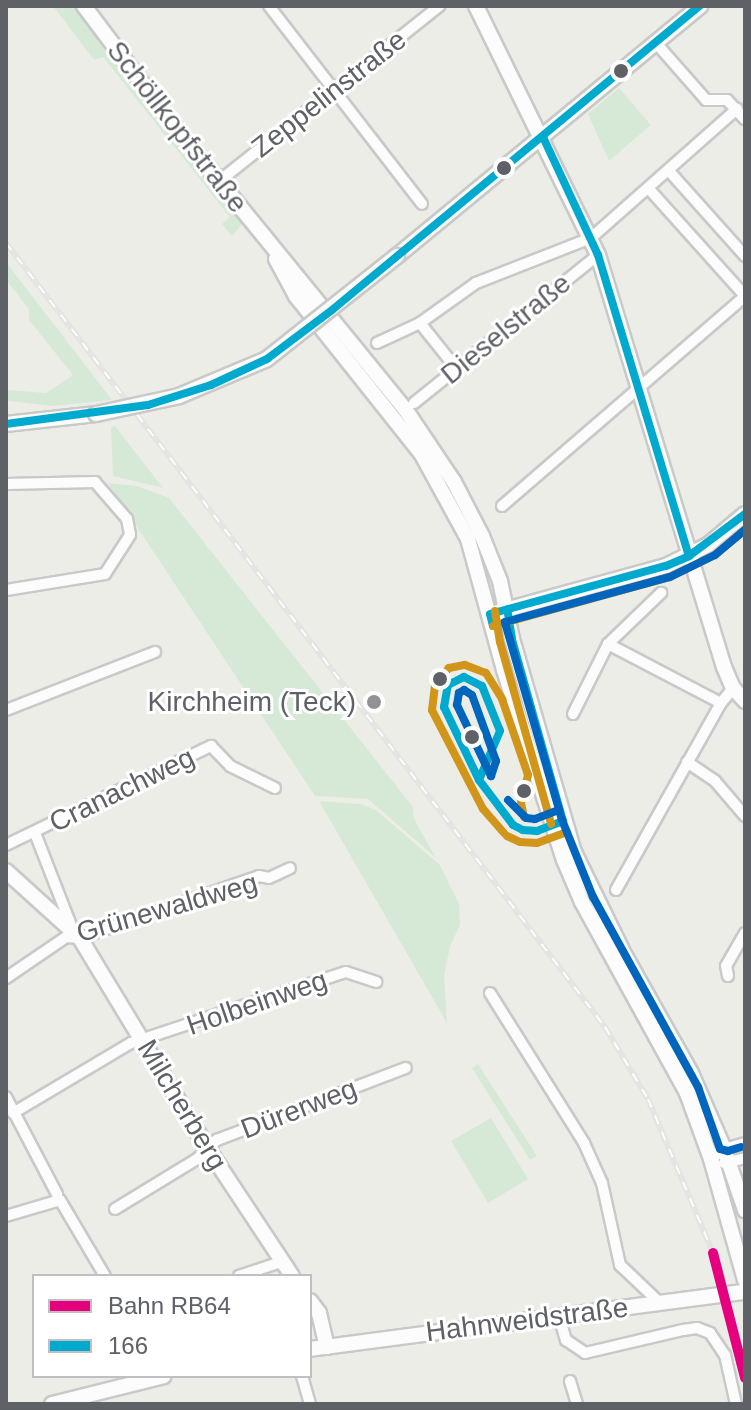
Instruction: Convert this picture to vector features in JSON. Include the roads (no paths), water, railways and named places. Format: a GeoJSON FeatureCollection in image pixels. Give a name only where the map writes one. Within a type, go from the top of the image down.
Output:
{"type":"FeatureCollection","features":[{"type":"Feature","properties":{"kind":"main road","name":"Schöllkopfstraße"},"geometry":{"type":"LineString","coordinates":[[84,6],[218,182],[361,353],[433,447],[482,536],[507,609],[512,639],[574,852],[619,946],[691,1073],[727,1156],[745,1210]]}},
{"type":"Feature","properties":{"kind":"main road"},"geometry":{"type":"LineString","coordinates":[[476,6],[543,137],[598,255],[689,556],[733,688],[745,701]]}},
{"type":"Feature","properties":{"kind":"main road"},"geometry":{"type":"LineString","coordinates":[[6,424],[96,414],[179,396],[267,359],[700,6]]}},
{"type":"Feature","properties":{"kind":"main road","name":"Schöllkopfstraße"},"geometry":{"type":"LineString","coordinates":[[271,247],[296,296],[395,418],[442,488],[468,539],[504,670],[564,860],[582,902],[687,1093],[711,1159],[745,1280]]}},
{"type":"Feature","properties":{"kind":"main road"},"geometry":{"type":"LineString","coordinates":[[490,614],[666,566],[689,556],[745,514]]}},
{"type":"Feature","properties":{"kind":"main road","name":"Milcherberg"},"geometry":{"type":"LineString","coordinates":[[6,871],[77,935],[208,1149],[290,1274]]}},
{"type":"Feature","properties":{"kind":"main road","name":"Hahnweidstraße"},"geometry":{"type":"LineString","coordinates":[[312,1349],[745,1292]]}},
{"type":"Feature","properties":{"kind":"main road"},"geometry":{"type":"LineString","coordinates":[[312,1304],[319,1313],[327,1347]]}},
{"type":"Feature","properties":{"kind":"main road"},"geometry":{"type":"LineString","coordinates":[[52,1404],[156,1378]]}},
{"type":"Feature","properties":{"kind":"street"},"geometry":{"type":"LineString","coordinates":[[269,6],[422,204]]}},
{"type":"Feature","properties":{"kind":"street","name":"Zeppelinstraße"},"geometry":{"type":"LineString","coordinates":[[218,182],[439,6]]}},
{"type":"Feature","properties":{"kind":"street"},"geometry":{"type":"LineString","coordinates":[[656,43],[706,100],[727,100],[745,119]]}},
{"type":"Feature","properties":{"kind":"street"},"geometry":{"type":"LineString","coordinates":[[377,343],[420,323],[476,283],[591,238],[737,109]]}},
{"type":"Feature","properties":{"kind":"street"},"geometry":{"type":"LineString","coordinates":[[669,171],[745,256]]}},
{"type":"Feature","properties":{"kind":"street"},"geometry":{"type":"LineString","coordinates":[[502,506],[745,297],[649,189]]}},
{"type":"Feature","properties":{"kind":"street","name":"Dieselstraße"},"geometry":{"type":"LineString","coordinates":[[414,403],[598,255]]}},
{"type":"Feature","properties":{"kind":"street"},"geometry":{"type":"LineString","coordinates":[[420,323],[456,368]]}},
{"type":"Feature","properties":{"kind":"street"},"geometry":{"type":"LineString","coordinates":[[6,484],[95,482],[127,519],[130,535],[105,574],[6,590]]}},
{"type":"Feature","properties":{"kind":"street"},"geometry":{"type":"LineString","coordinates":[[573,714],[608,644],[661,593]]}},
{"type":"Feature","properties":{"kind":"street"},"geometry":{"type":"LineString","coordinates":[[608,644],[721,703]]}},
{"type":"Feature","properties":{"kind":"street"},"geometry":{"type":"LineString","coordinates":[[6,710],[155,652]]}},
{"type":"Feature","properties":{"kind":"street"},"geometry":{"type":"LineString","coordinates":[[616,890],[721,703],[733,688]]}},
{"type":"Feature","properties":{"kind":"street","name":"Cranachweg"},"geometry":{"type":"LineString","coordinates":[[6,845],[211,746],[230,766],[275,788]]}},
{"type":"Feature","properties":{"kind":"street"},"geometry":{"type":"LineString","coordinates":[[687,762],[715,781],[745,816]]}},
{"type":"Feature","properties":{"kind":"street","name":"Milcherberg"},"geometry":{"type":"LineString","coordinates":[[35,833],[77,935]]}},
{"type":"Feature","properties":{"kind":"street","name":"Grünewaldweg"},"geometry":{"type":"LineString","coordinates":[[6,978],[66,937],[259,876],[269,878],[290,868]]}},
{"type":"Feature","properties":{"kind":"street"},"geometry":{"type":"LineString","coordinates":[[728,976],[726,966],[745,933]]}},
{"type":"Feature","properties":{"kind":"street","name":"Holbeinweg"},"geometry":{"type":"LineString","coordinates":[[13,1113],[131,1043],[143,1042],[346,972],[376,982]]}},
{"type":"Feature","properties":{"kind":"street"},"geometry":{"type":"LineString","coordinates":[[490,993],[584,1143],[602,1183],[620,1265],[660,1303]]}},
{"type":"Feature","properties":{"kind":"street","name":"Dürerweg"},"geometry":{"type":"LineString","coordinates":[[115,1209],[208,1149],[217,1140],[406,1068]]}},
{"type":"Feature","properties":{"kind":"street"},"geometry":{"type":"LineString","coordinates":[[6,1097],[57,1194]]}},
{"type":"Feature","properties":{"kind":"street"},"geometry":{"type":"LineString","coordinates":[[727,1156],[745,1143]]}},
{"type":"Feature","properties":{"kind":"street"},"geometry":{"type":"LineString","coordinates":[[711,1159],[727,1156],[745,1158]]}},
{"type":"Feature","properties":{"kind":"street"},"geometry":{"type":"LineString","coordinates":[[6,1216],[60,1200],[104,1274]]}},
{"type":"Feature","properties":{"kind":"street"},"geometry":{"type":"LineString","coordinates":[[245,1274],[281,1262]]}},
{"type":"Feature","properties":{"kind":"street"},"geometry":{"type":"LineString","coordinates":[[559,1316],[566,1340],[585,1353],[683,1330],[697,1328],[710,1333],[725,1355],[736,1404]]}},
{"type":"Feature","properties":{"kind":"street"},"geometry":{"type":"LineString","coordinates":[[303,1378],[310,1404]]}},
{"type":"Feature","properties":{"kind":"street"},"geometry":{"type":"LineString","coordinates":[[570,1381],[577,1404]]}},
{"type":"Feature","properties":{"kind":"railway"},"geometry":{"type":"LineString","coordinates":[[6,243],[605,1027],[648,1099],[713,1253]]}},
{"type":"Feature","properties":{"kind":"rail line","name":"RB64"},"geometry":{"type":"LineString","coordinates":[[713,1253],[745,1378]]}},
{"type":"Feature","properties":{"kind":"place","name":"Kirchheim (Teck)"},"geometry":{"type":"Point","coordinates":[374,702]}}]}
